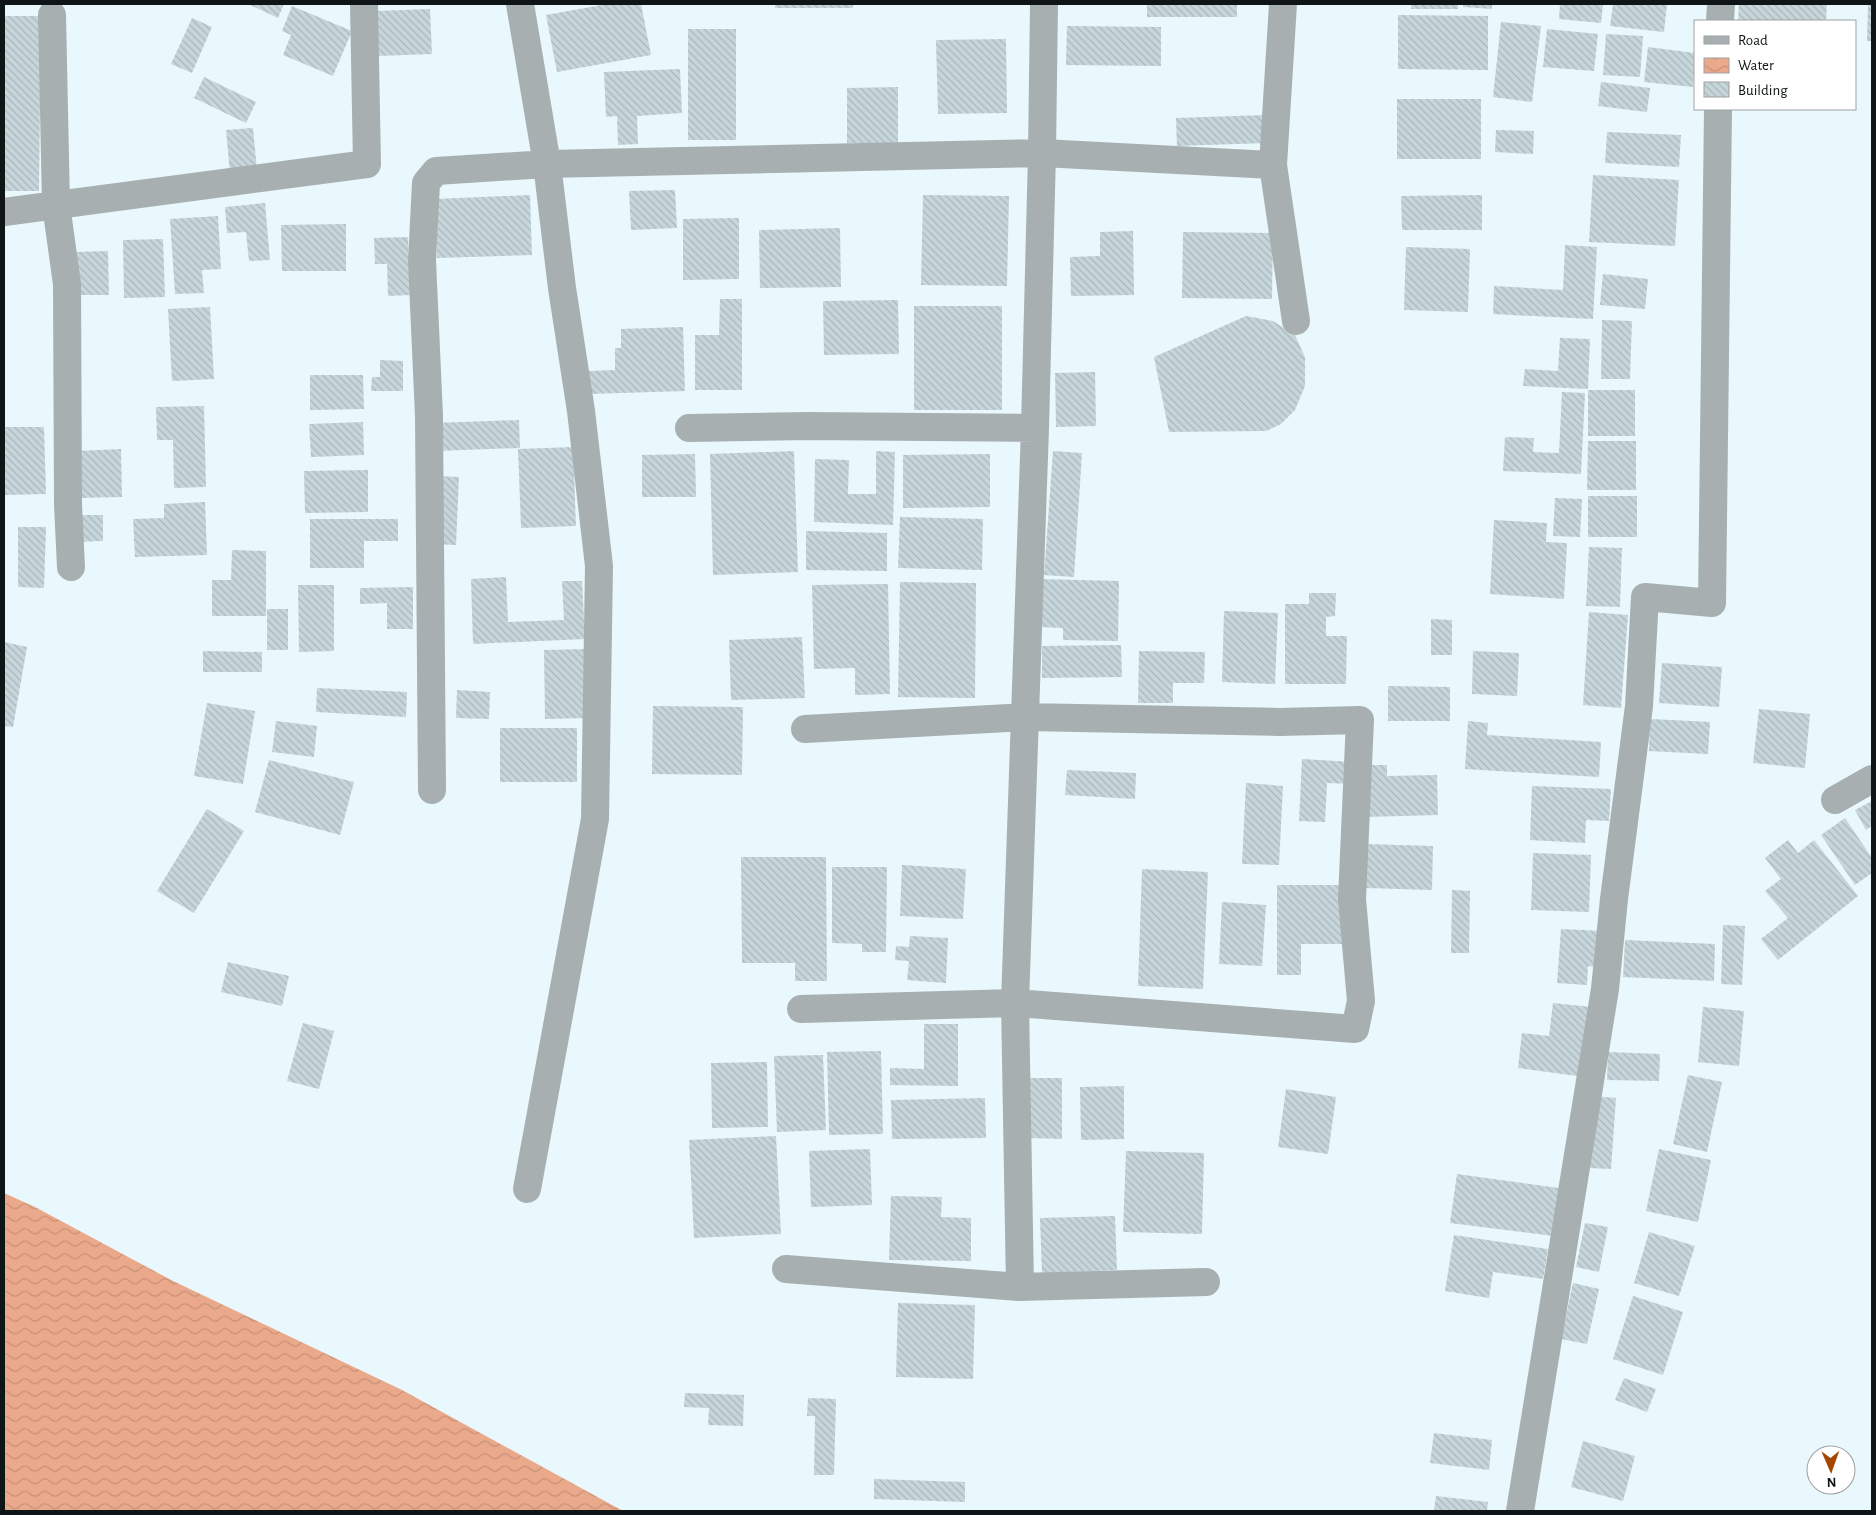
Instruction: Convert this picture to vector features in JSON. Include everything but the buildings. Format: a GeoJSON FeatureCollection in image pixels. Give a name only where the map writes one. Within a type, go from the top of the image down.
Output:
{"type":"FeatureCollection","features":[{"type":"Feature","properties":{"kind":"street"},"geometry":{"type":"LineString","coordinates":[[4,212],[367,164],[364,4]]}},
{"type":"Feature","properties":{"kind":"street"},"geometry":{"type":"LineString","coordinates":[[520,4],[547,164],[599,566],[595,819],[527,1189]]}},
{"type":"Feature","properties":{"kind":"street"},"geometry":{"type":"LineString","coordinates":[[1020,1287],[1015,1003],[1035,428],[1044,4]]}},
{"type":"Feature","properties":{"kind":"street"},"geometry":{"type":"LineString","coordinates":[[1283,4],[1273,165],[1296,321]]}},
{"type":"Feature","properties":{"kind":"street"},"geometry":{"type":"LineString","coordinates":[[1720,20],[1721,4]]}},
{"type":"Feature","properties":{"kind":"street"},"geometry":{"type":"LineString","coordinates":[[52,15],[56,205],[67,284],[68,505],[71,567]]}},
{"type":"Feature","properties":{"kind":"street"},"geometry":{"type":"LineString","coordinates":[[1520,1511],[1605,989],[1614,900],[1639,706],[1645,598],[1712,603],[1718,110]]}},
{"type":"Feature","properties":{"kind":"street"},"geometry":{"type":"LineString","coordinates":[[432,790],[429,416],[422,260],[426,183],[436,172],[547,164],[1042,153],[1273,165]]}},
{"type":"Feature","properties":{"kind":"street"},"geometry":{"type":"LineString","coordinates":[[689,428],[808,426],[1035,428]]}},
{"type":"Feature","properties":{"kind":"street"},"geometry":{"type":"LineString","coordinates":[[801,1009],[1015,1003],[1355,1029],[1361,1002],[1352,899],[1360,720],[1280,722],[1026,717],[805,729]]}},
{"type":"Feature","properties":{"kind":"street"},"geometry":{"type":"LineString","coordinates":[[1835,800],[1872,779]]}},
{"type":"Feature","properties":{"kind":"street"},"geometry":{"type":"LineString","coordinates":[[786,1269],[1020,1287],[1206,1282]]}},
{"type":"Feature","properties":{"kind":"water"},"geometry":{"type":"Polygon","coordinates":[[[4,1193],[35,1207],[173,1281],[402,1390],[623,1511],[4,1511],[4,1193]]]}}]}
